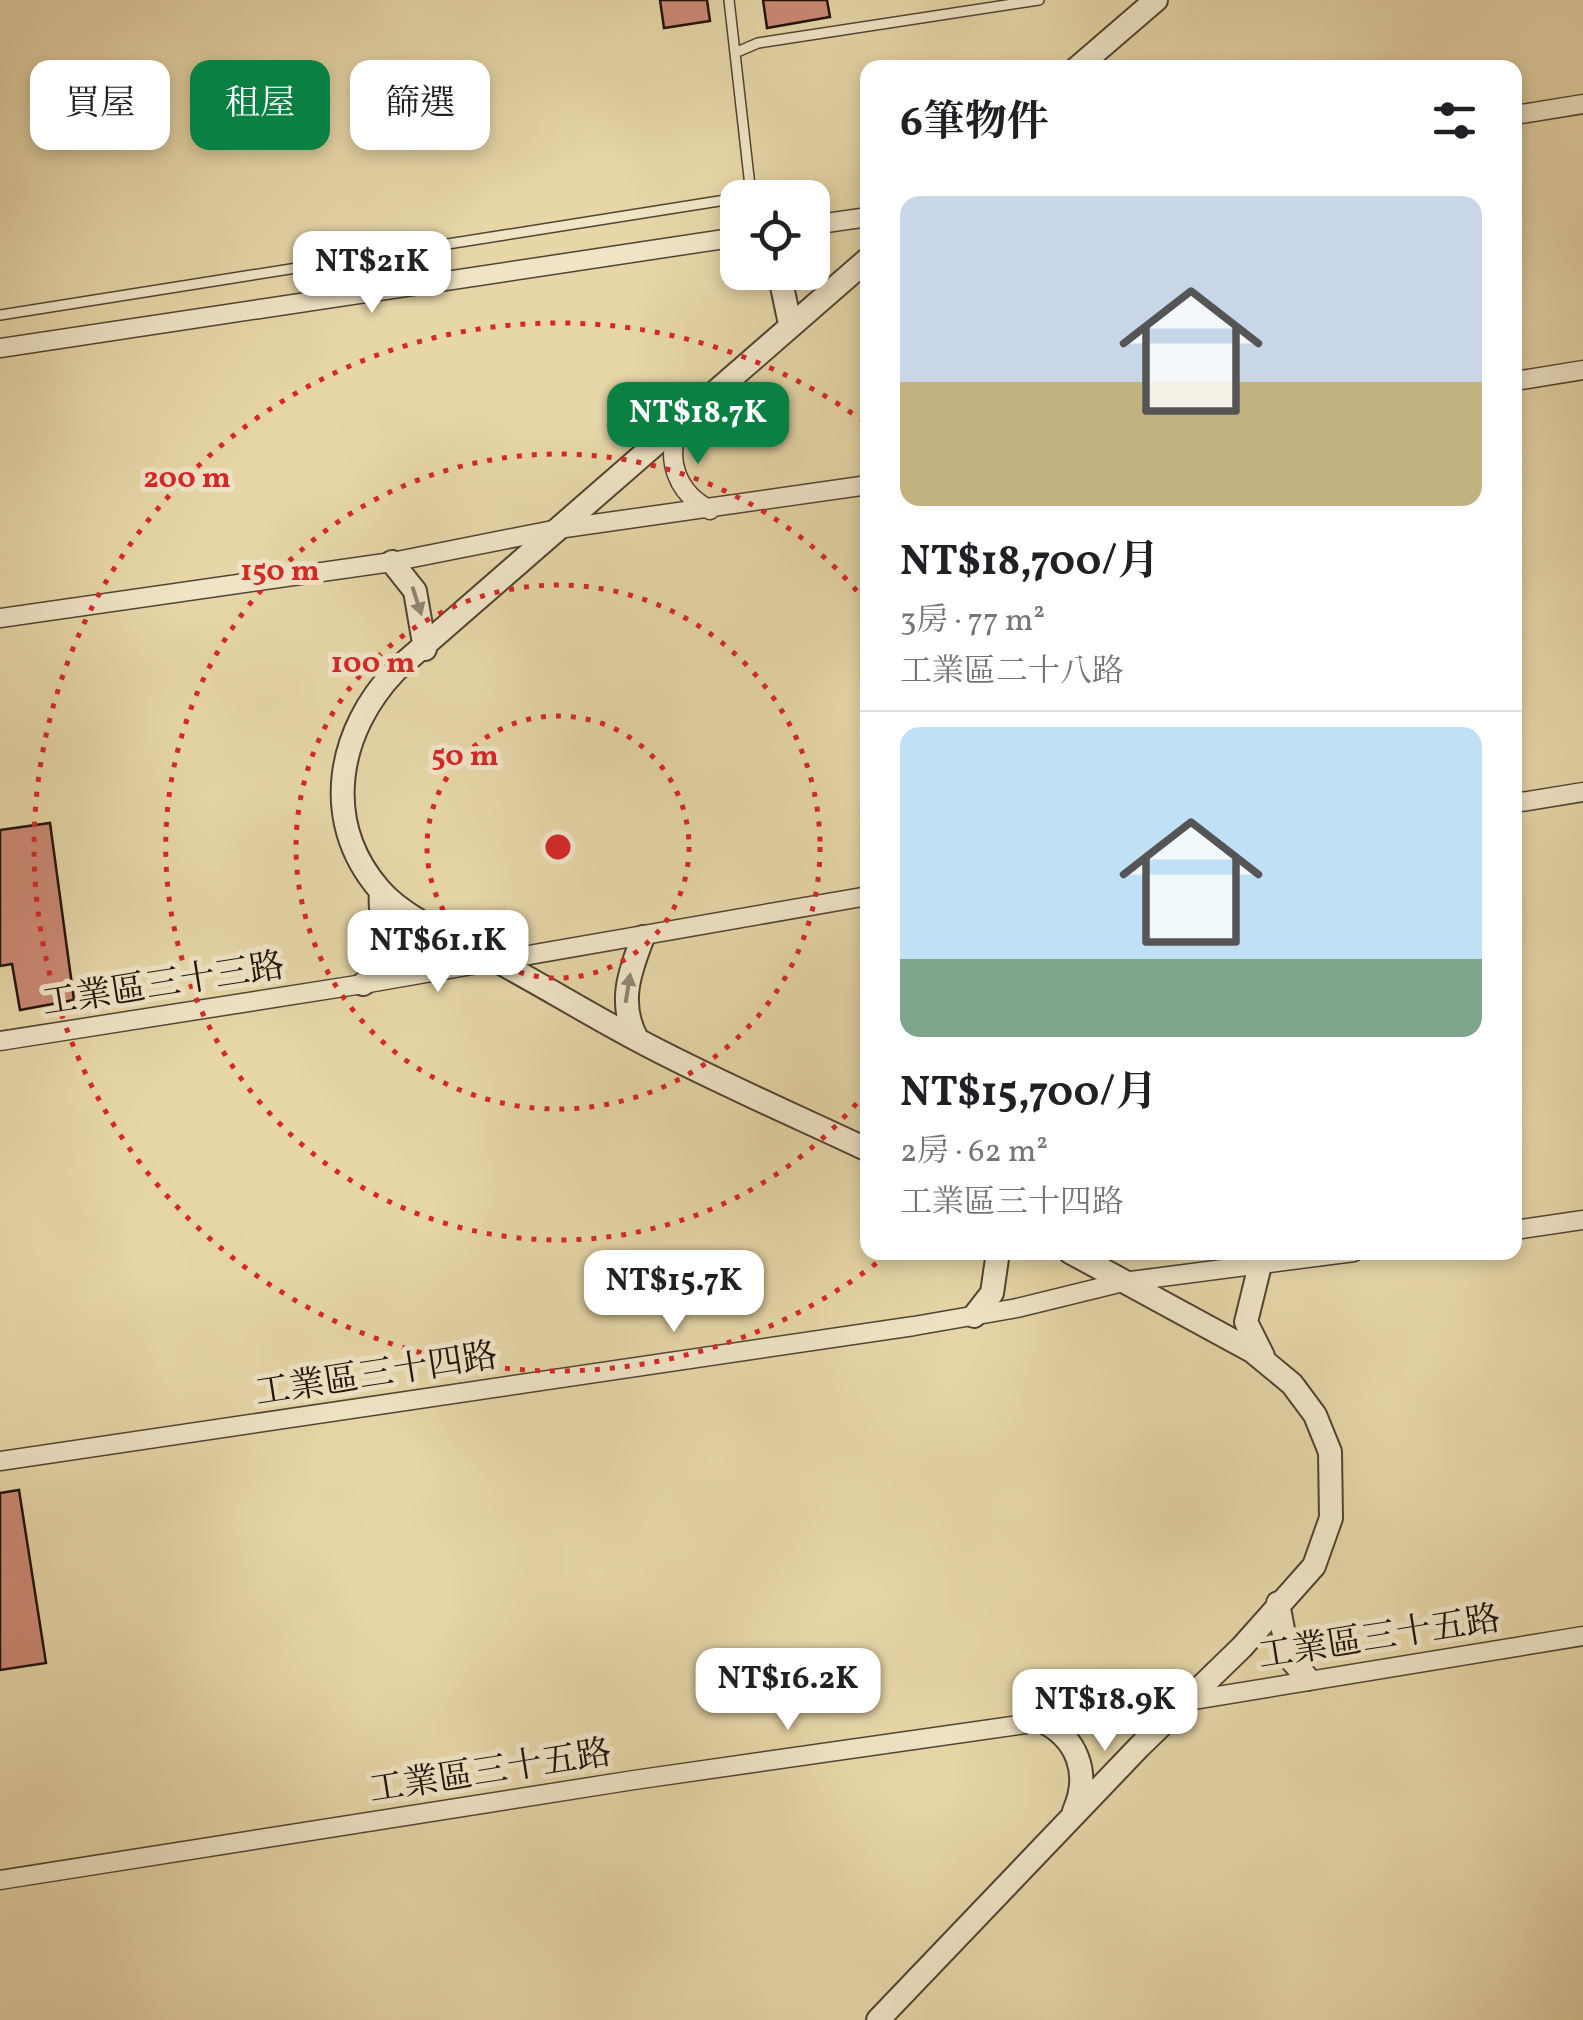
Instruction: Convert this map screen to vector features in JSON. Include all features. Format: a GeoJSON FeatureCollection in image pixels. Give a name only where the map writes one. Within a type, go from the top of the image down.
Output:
{"type":"FeatureCollection","features":[{"type":"Feature","properties":{"kind":"street"},"geometry":{"type":"LineString","coordinates":[[1086,60],[1156,0]]}},
{"type":"Feature","properties":{"kind":"street"},"geometry":{"type":"LineString","coordinates":[[1522,114],[1583,104]]}},
{"type":"Feature","properties":{"kind":"street"},"geometry":{"type":"LineString","coordinates":[[830,222],[860,217]]}},
{"type":"Feature","properties":{"kind":"street"},"geometry":{"type":"LineString","coordinates":[[0,348],[720,240]]}},
{"type":"Feature","properties":{"kind":"street"},"geometry":{"type":"LineString","coordinates":[[363,984],[380,968],[387,950],[381,892],[348,828],[343,767],[357,721],[368,703],[396,670],[425,649],[860,266]]}},
{"type":"Feature","properties":{"kind":"street"},"geometry":{"type":"LineString","coordinates":[[783,290],[790,324]]}},
{"type":"Feature","properties":{"kind":"street"},"geometry":{"type":"LineString","coordinates":[[1522,380],[1583,370]]}},
{"type":"Feature","properties":{"kind":"street"},"geometry":{"type":"LineString","coordinates":[[680,425],[672,451],[676,475],[689,496],[710,510]]}},
{"type":"Feature","properties":{"kind":"street"},"geometry":{"type":"LineString","coordinates":[[0,618],[392,562],[558,529],[860,486]]}},
{"type":"Feature","properties":{"kind":"street"},"geometry":{"type":"LineString","coordinates":[[392,562],[416,591],[425,649]]}},
{"type":"Feature","properties":{"kind":"street"},"geometry":{"type":"LineString","coordinates":[[1522,802],[1583,792]]}},
{"type":"Feature","properties":{"kind":"street"},"geometry":{"type":"LineString","coordinates":[[381,892],[429,925],[637,1040],[860,1146]]}},
{"type":"Feature","properties":{"kind":"street","name":"工業區三十三路"},"geometry":{"type":"LineString","coordinates":[[0,1041],[363,984],[860,897]]}},
{"type":"Feature","properties":{"kind":"street"},"geometry":{"type":"LineString","coordinates":[[637,1040],[625,1012],[626,992],[643,937]]}},
{"type":"Feature","properties":{"kind":"street"},"geometry":{"type":"LineString","coordinates":[[1522,1229],[1583,1220]]}},
{"type":"Feature","properties":{"kind":"street"},"geometry":{"type":"LineString","coordinates":[[974,1316],[992,1294],[997,1260]]}},
{"type":"Feature","properties":{"kind":"street"},"geometry":{"type":"LineString","coordinates":[[878,2020],[1070,1818],[1242,1647],[1314,1566],[1332,1518],[1334,1484],[1330,1452],[1316,1415],[1292,1384],[1265,1358],[1084,1260]]}},
{"type":"Feature","properties":{"kind":"street","name":"工業區三十四路"},"geometry":{"type":"LineString","coordinates":[[0,1461],[974,1316],[1123,1282],[1296,1260]]}},
{"type":"Feature","properties":{"kind":"street"},"geometry":{"type":"LineString","coordinates":[[1260,1265],[1246,1322],[1265,1358]]}},
{"type":"Feature","properties":{"kind":"street"},"geometry":{"type":"LineString","coordinates":[[1278,1603],[1288,1656],[1308,1679]]}},
{"type":"Feature","properties":{"kind":"street","name":"工業區三十五路"},"geometry":{"type":"LineString","coordinates":[[0,1880],[1040,1720],[1187,1701],[1583,1636]]}},
{"type":"Feature","properties":{"kind":"street"},"geometry":{"type":"LineString","coordinates":[[1040,1720],[1062,1733],[1080,1764],[1082,1787],[1070,1818]]}},
{"type":"Feature","properties":{"kind":"lane"},"geometry":{"type":"LineString","coordinates":[[729,0],[750,180]]}},
{"type":"Feature","properties":{"kind":"lane"},"geometry":{"type":"LineString","coordinates":[[737,52],[758,43],[1039,0]]}},
{"type":"Feature","properties":{"kind":"lane"},"geometry":{"type":"LineString","coordinates":[[0,315],[720,201]]}},
{"type":"Feature","properties":{"kind":"building"},"geometry":{"type":"Polygon","coordinates":[[[660,0],[707,0],[710,21],[664,28],[660,0]]]}},
{"type":"Feature","properties":{"kind":"building"},"geometry":{"type":"Polygon","coordinates":[[[763,0],[827,0],[830,17],[767,28],[763,0]]]}},
{"type":"Feature","properties":{"kind":"building"},"geometry":{"type":"Polygon","coordinates":[[[50,823],[74,1000],[20,1010],[12,964],[0,966],[0,830],[50,823]]]}},
{"type":"Feature","properties":{"kind":"building"},"geometry":{"type":"Polygon","coordinates":[[[19,1490],[46,1663],[0,1670],[0,1493],[19,1490]]]}}]}
